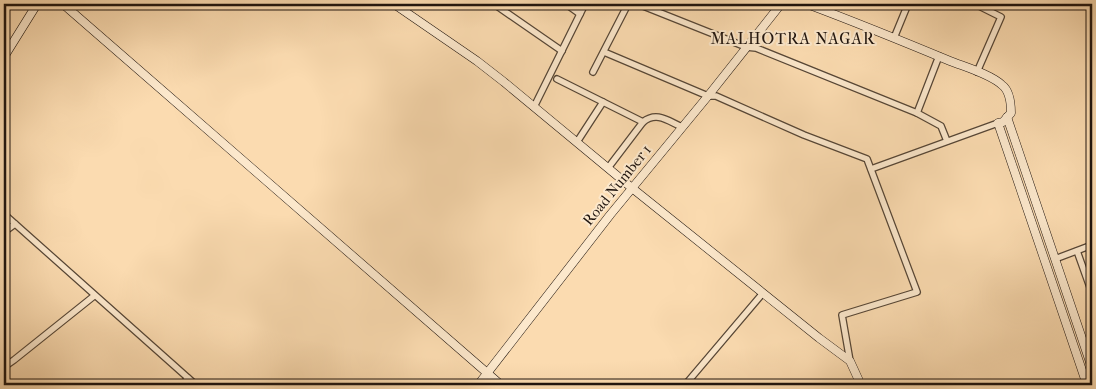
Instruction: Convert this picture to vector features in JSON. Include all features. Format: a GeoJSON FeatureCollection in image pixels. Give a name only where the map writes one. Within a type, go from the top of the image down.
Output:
{"type":"FeatureCollection","features":[{"type":"Feature","properties":{"kind":"street"},"geometry":{"type":"LineString","coordinates":[[4,57],[37,4]]}},
{"type":"Feature","properties":{"kind":"street"},"geometry":{"type":"LineString","coordinates":[[63,4],[501,385]]}},
{"type":"Feature","properties":{"kind":"street"},"geometry":{"type":"LineString","coordinates":[[394,4],[477,61],[632,188],[850,361]]}},
{"type":"Feature","properties":{"kind":"street"},"geometry":{"type":"LineString","coordinates":[[494,4],[562,51]]}},
{"type":"Feature","properties":{"kind":"street"},"geometry":{"type":"LineString","coordinates":[[566,4],[580,14]]}},
{"type":"Feature","properties":{"kind":"street"},"geometry":{"type":"LineString","coordinates":[[534,107],[586,4]]}},
{"type":"Feature","properties":{"kind":"street"},"geometry":{"type":"LineString","coordinates":[[593,72],[628,4]]}},
{"type":"Feature","properties":{"kind":"street"},"geometry":{"type":"LineString","coordinates":[[638,4],[746,47],[756,48],[917,112],[942,126],[947,141]]}},
{"type":"Feature","properties":{"kind":"street","name":"Road Number 1"},"geometry":{"type":"LineString","coordinates":[[478,385],[632,188],[781,4]]}},
{"type":"Feature","properties":{"kind":"street"},"geometry":{"type":"LineString","coordinates":[[807,4],[977,72],[1003,85],[1008,93],[1011,113],[1003,122],[871,169]]}},
{"type":"Feature","properties":{"kind":"street"},"geometry":{"type":"LineString","coordinates":[[894,38],[908,4]]}},
{"type":"Feature","properties":{"kind":"street"},"geometry":{"type":"LineString","coordinates":[[975,4],[1002,17],[977,72]]}},
{"type":"Feature","properties":{"kind":"street"},"geometry":{"type":"LineString","coordinates":[[604,52],[708,96],[716,96],[804,135],[867,159],[916,292],[842,315],[850,361],[861,385]]}},
{"type":"Feature","properties":{"kind":"street"},"geometry":{"type":"LineString","coordinates":[[917,112],[939,56]]}},
{"type":"Feature","properties":{"kind":"street"},"geometry":{"type":"LineString","coordinates":[[557,80],[643,122]]}},
{"type":"Feature","properties":{"kind":"street"},"geometry":{"type":"LineString","coordinates":[[577,142],[603,102]]}},
{"type":"Feature","properties":{"kind":"street"},"geometry":{"type":"LineString","coordinates":[[608,168],[643,122],[649,117],[656,115],[682,127]]}},
{"type":"Feature","properties":{"kind":"street"},"geometry":{"type":"LineString","coordinates":[[1008,117],[1092,368]]}},
{"type":"Feature","properties":{"kind":"street"},"geometry":{"type":"LineString","coordinates":[[998,123],[1087,385]]}},
{"type":"Feature","properties":{"kind":"street"},"geometry":{"type":"LineString","coordinates":[[4,214],[196,385]]}},
{"type":"Feature","properties":{"kind":"street"},"geometry":{"type":"LineString","coordinates":[[4,232],[15,224]]}},
{"type":"Feature","properties":{"kind":"street"},"geometry":{"type":"LineString","coordinates":[[1055,259],[1092,245]]}},
{"type":"Feature","properties":{"kind":"street"},"geometry":{"type":"LineString","coordinates":[[1077,251],[1092,292]]}},
{"type":"Feature","properties":{"kind":"street"},"geometry":{"type":"LineString","coordinates":[[685,385],[763,293]]}},
{"type":"Feature","properties":{"kind":"street"},"geometry":{"type":"LineString","coordinates":[[4,367],[94,296]]}},
{"type":"Feature","properties":{"kind":"street"},"geometry":{"type":"LineString","coordinates":[[182,385],[188,378]]}},
{"type":"Feature","properties":{"kind":"district","name":"MALHOTRA NAGAR"},"geometry":{"type":"Point","coordinates":[793,38]}}]}
